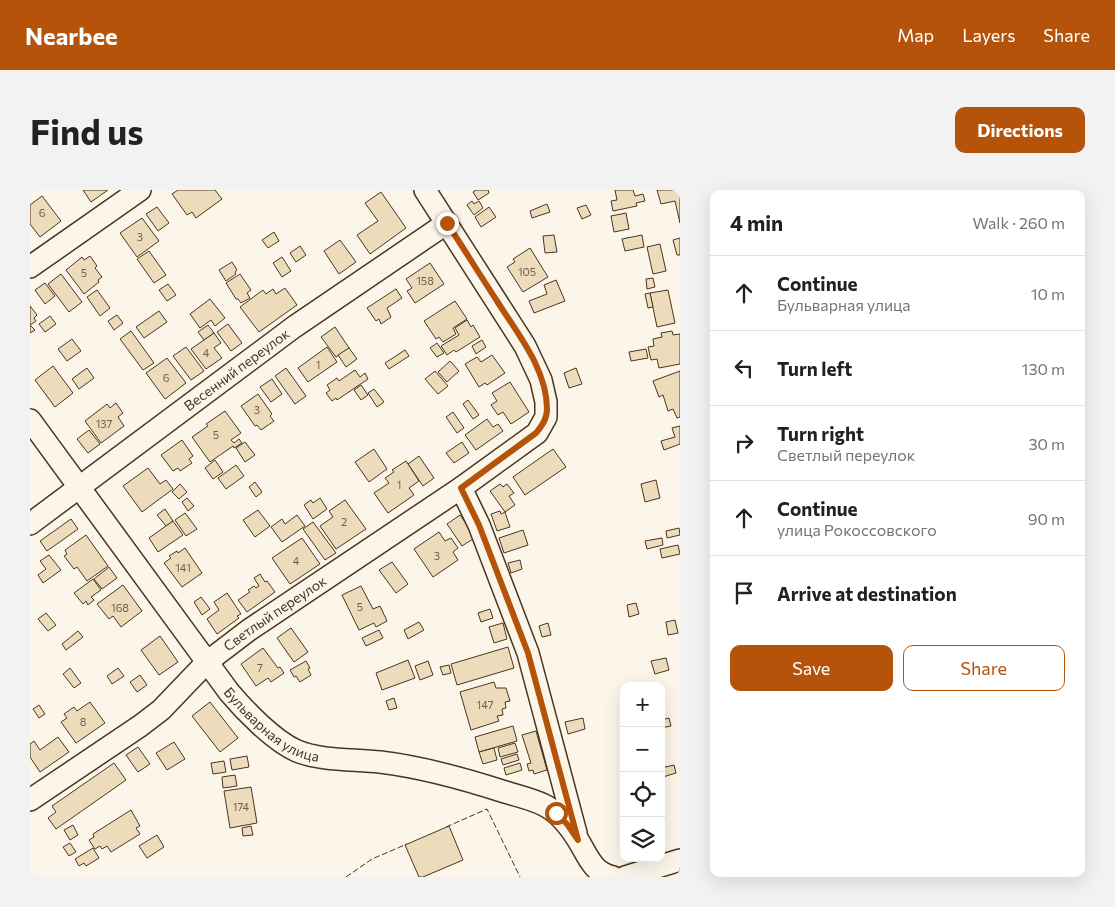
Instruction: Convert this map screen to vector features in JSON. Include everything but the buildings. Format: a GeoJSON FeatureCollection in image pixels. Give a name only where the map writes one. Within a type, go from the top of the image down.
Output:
{"type":"FeatureCollection","features":[{"type":"Feature","properties":{"kind":"street"},"geometry":{"type":"LineString","coordinates":[[30,267],[140,190]]}},
{"type":"Feature","properties":{"kind":"street","name":"Светлый переулок"},"geometry":{"type":"LineString","coordinates":[[30,800],[161,710],[207,662],[249,630],[461,488],[529,440],[542,426],[546,417],[546,402],[541,380],[525,346],[425,190]]}},
{"type":"Feature","properties":{"kind":"street","name":"Весенний переулок"},"geometry":{"type":"LineString","coordinates":[[30,524],[294,327],[447,223]]}},
{"type":"Feature","properties":{"kind":"street","name":"Бульварная улица"},"geometry":{"type":"LineString","coordinates":[[30,420],[240,705],[290,748],[312,755],[381,762],[414,768],[484,785],[545,805],[567,824],[593,867],[601,873],[613,877]]}},
{"type":"Feature","properties":{"kind":"street"},"geometry":{"type":"LineString","coordinates":[[461,488],[479,525],[528,653],[578,840]]}},
{"type":"Feature","properties":{"kind":"street"},"geometry":{"type":"LineString","coordinates":[[625,877],[680,860]]}},
{"type":"Feature","properties":{"kind":"fence"},"geometry":{"type":"LineString","coordinates":[[446,827],[487,809],[520,877]]}},
{"type":"Feature","properties":{"kind":"fence"},"geometry":{"type":"LineString","coordinates":[[346,877],[372,859],[407,844]]}},
{"type":"Feature","properties":{"kind":"route"},"geometry":{"type":"LineString","coordinates":[[447,223],[525,346],[535,365],[545,394],[546,417],[536,433],[529,440],[461,488],[470,503],[479,525],[528,653],[578,840],[567,824],[556,813]]}}]}
